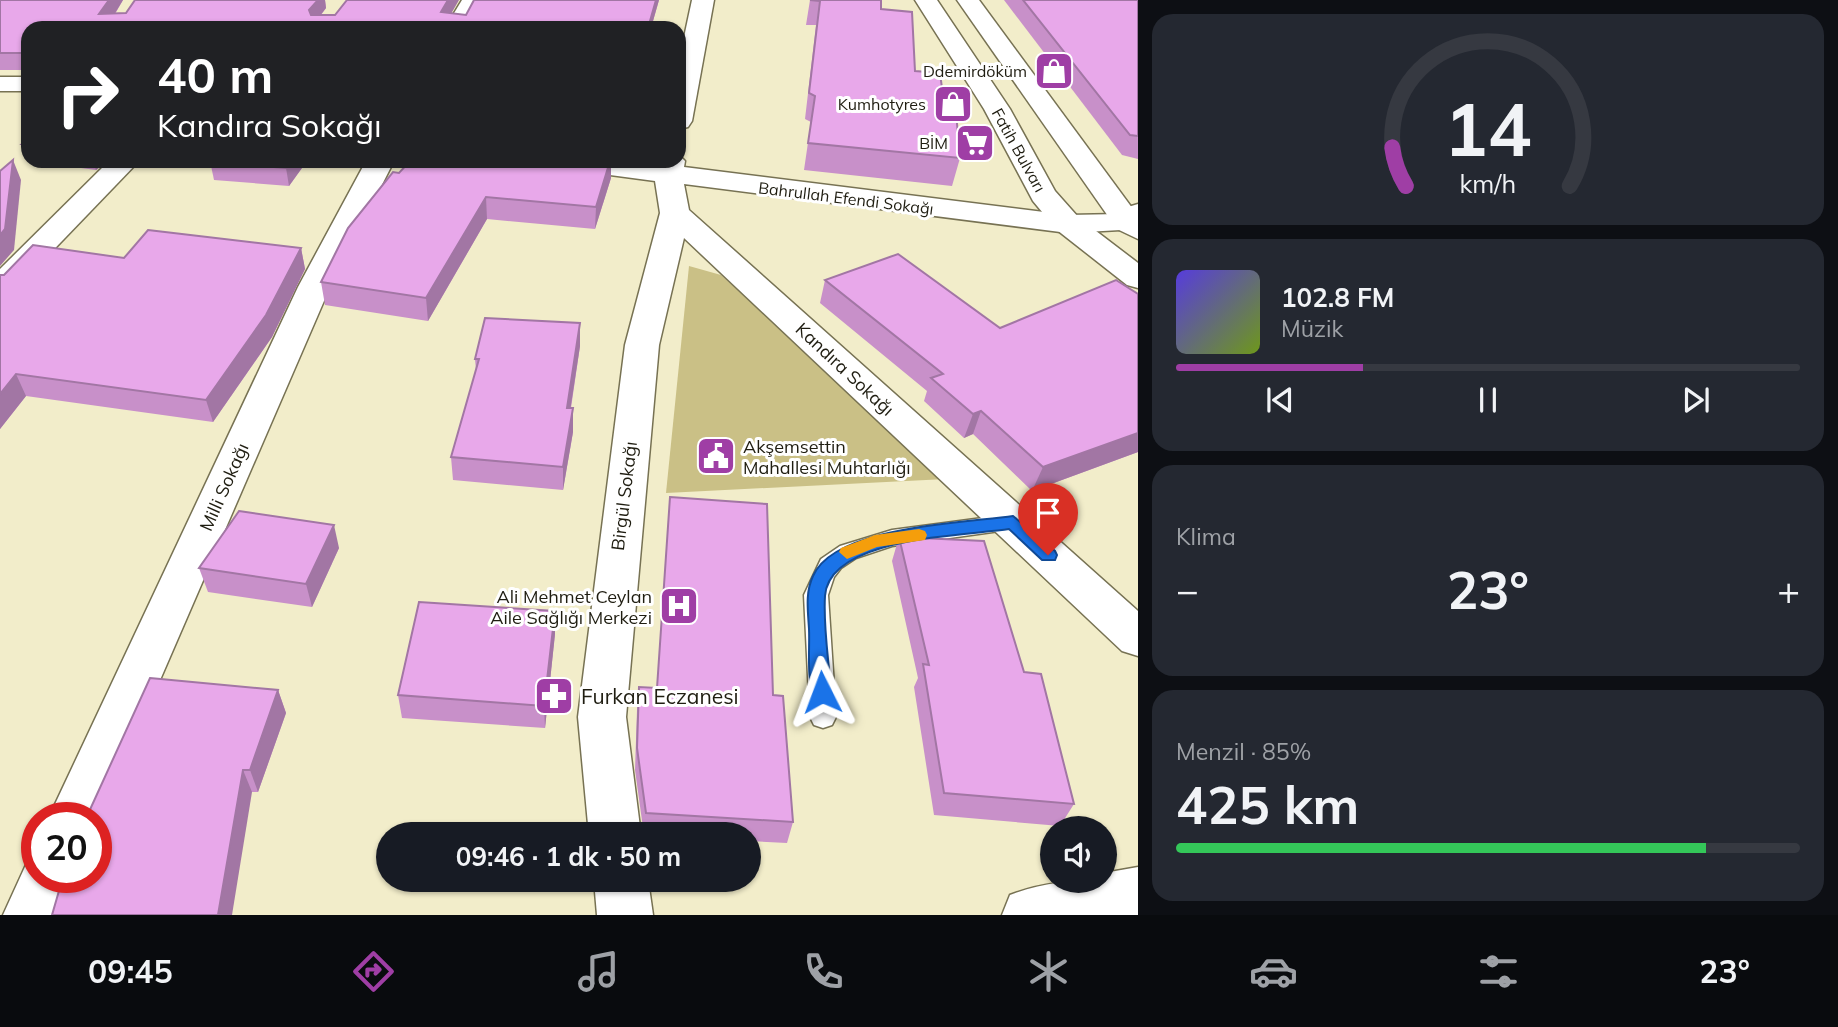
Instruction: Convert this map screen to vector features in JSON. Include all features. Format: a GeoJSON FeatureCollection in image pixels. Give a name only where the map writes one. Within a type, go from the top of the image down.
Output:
{"type":"FeatureCollection","features":[{"type":"Feature","properties":{"kind":"street"},"geometry":{"type":"LineString","coordinates":[[460,21],[473,0]]}},
{"type":"Feature","properties":{"kind":"street"},"geometry":{"type":"LineString","coordinates":[[686,86],[703,0]]}},
{"type":"Feature","properties":{"kind":"street","name":"Fatih Bulvarı"},"geometry":{"type":"LineString","coordinates":[[926,0],[998,109],[1043,195],[1068,224],[1138,278]]}},
{"type":"Feature","properties":{"kind":"street"},"geometry":{"type":"LineString","coordinates":[[968,0],[1135,222]]}},
{"type":"Feature","properties":{"kind":"street"},"geometry":{"type":"LineString","coordinates":[[0,84],[21,84]]}},
{"type":"Feature","properties":{"kind":"street"},"geometry":{"type":"LineString","coordinates":[[0,288],[118,168]]}},
{"type":"Feature","properties":{"kind":"street","name":"Milli Sokağı"},"geometry":{"type":"LineString","coordinates":[[82,802],[314,287],[376,168]]}},
{"type":"Feature","properties":{"kind":"street","name":"Bahrullah Efendi Sokağı"},"geometry":{"type":"LineString","coordinates":[[597,168],[671,184],[1068,224],[1135,222]]}},
{"type":"Feature","properties":{"kind":"street","name":"Kandıra Sokağı"},"geometry":{"type":"LineString","coordinates":[[671,184],[1013,523],[1138,638]]}},
{"type":"Feature","properties":{"kind":"street","name":"Birgül Sokağı"},"geometry":{"type":"LineString","coordinates":[[614,822],[602,717],[642,345],[671,184]]}},
{"type":"Feature","properties":{"kind":"street"},"geometry":{"type":"LineString","coordinates":[[622,892],[625,915]]}},
{"type":"Feature","properties":{"kind":"street"},"geometry":{"type":"LineString","coordinates":[[31,915],[41,893]]}},
{"type":"Feature","properties":{"kind":"street"},"geometry":{"type":"LineString","coordinates":[[1030,915],[1138,894]]}},
{"type":"Feature","properties":{"kind":"lane"},"geometry":{"type":"LineString","coordinates":[[823,717],[816,595],[821,576],[833,561],[852,549],[875,541],[1013,523]]}},
{"type":"Feature","properties":{"kind":"shaded area"},"geometry":{"type":"Polygon","coordinates":[[[689,266],[721,275],[946,479],[666,493],[689,266]]]}},
{"type":"Feature","properties":{"kind":"building"},"geometry":{"type":"Polygon","coordinates":[[[0,0],[109,0],[99,14],[126,13],[135,0],[318,0],[309,10],[311,15],[335,15],[347,0],[448,0],[441,12],[466,15],[474,0],[656,0],[650,21],[21,21],[21,53],[0,53],[0,0]]]}},
{"type":"Feature","properties":{"kind":"building"},"geometry":{"type":"Polygon","coordinates":[[[810,0],[881,0],[881,9],[912,12],[915,71],[940,73],[945,111],[956,112],[960,158],[808,143],[815,96],[809,93],[820,1],[810,0]]]}},
{"type":"Feature","properties":{"kind":"building"},"geometry":{"type":"Polygon","coordinates":[[[1023,0],[1138,0],[1138,136],[1130,135],[1023,0]]]}},
{"type":"Feature","properties":{"kind":"building"},"geometry":{"type":"Polygon","coordinates":[[[13,160],[5,229],[0,235],[0,171],[13,160]]]}},
{"type":"Feature","properties":{"kind":"building"},"geometry":{"type":"Polygon","coordinates":[[[404,168],[608,168],[596,207],[486,197],[426,298],[321,282],[348,228],[393,172],[399,173],[404,168]]]}},
{"type":"Feature","properties":{"kind":"building"},"geometry":{"type":"Polygon","coordinates":[[[148,230],[301,248],[266,315],[206,400],[16,374],[0,394],[0,275],[4,275],[33,245],[124,258],[148,230]]]}},
{"type":"Feature","properties":{"kind":"building"},"geometry":{"type":"Polygon","coordinates":[[[898,254],[1000,328],[1116,280],[1138,294],[1138,433],[1043,467],[981,411],[973,414],[931,378],[943,374],[825,280],[898,254]]]}},
{"type":"Feature","properties":{"kind":"building"},"geometry":{"type":"Polygon","coordinates":[[[485,318],[580,323],[567,408],[573,408],[563,467],[451,457],[479,359],[475,359],[485,318]]]}},
{"type":"Feature","properties":{"kind":"building"},"geometry":{"type":"Polygon","coordinates":[[[670,497],[767,504],[773,695],[783,696],[793,822],[646,813],[637,748],[639,687],[657,688],[670,497]]]}},
{"type":"Feature","properties":{"kind":"building"},"geometry":{"type":"Polygon","coordinates":[[[239,511],[334,525],[306,584],[199,568],[239,511]]]}},
{"type":"Feature","properties":{"kind":"building"},"geometry":{"type":"Polygon","coordinates":[[[899,537],[984,541],[1024,672],[1041,674],[1074,804],[944,793],[923,664],[929,665],[899,537]]]}},
{"type":"Feature","properties":{"kind":"building"},"geometry":{"type":"Polygon","coordinates":[[[419,602],[555,611],[544,706],[398,695],[419,602]]]}},
{"type":"Feature","properties":{"kind":"building"},"geometry":{"type":"Polygon","coordinates":[[[150,678],[278,690],[250,770],[243,770],[218,915],[52,915],[58,893],[112,893],[112,802],[93,802],[150,678]]]}},
{"type":"Feature","properties":{"kind":"slow traffic"},"geometry":{"type":"LineString","coordinates":[[847,552],[875,541],[919,535]]}},
{"type":"Feature","properties":{"kind":"place","name":"Ddemirdöküm"},"geometry":{"type":"Point","coordinates":[1054,71]}},
{"type":"Feature","properties":{"kind":"place","name":"Kumhotyres"},"geometry":{"type":"Point","coordinates":[953,104]}},
{"type":"Feature","properties":{"kind":"place","name":"BİM"},"geometry":{"type":"Point","coordinates":[975,143]}},
{"type":"Feature","properties":{"kind":"place","name":"Akşemsettin Mahallesi Muhtarlığı"},"geometry":{"type":"Point","coordinates":[716,456]}},
{"type":"Feature","properties":{"kind":"place","name":"Ali Mehmet Ceylan Aile Sağlığı Merkezi"},"geometry":{"type":"Point","coordinates":[679,606]}},
{"type":"Feature","properties":{"kind":"place","name":"Furkan Eczanesi"},"geometry":{"type":"Point","coordinates":[554,696]}},
{"type":"Feature","properties":{"kind":"route"},"geometry":{"type":"LineString","coordinates":[[822,692],[816,595],[821,576],[833,561],[852,549],[875,541],[1013,523],[1048,555]]}}]}
